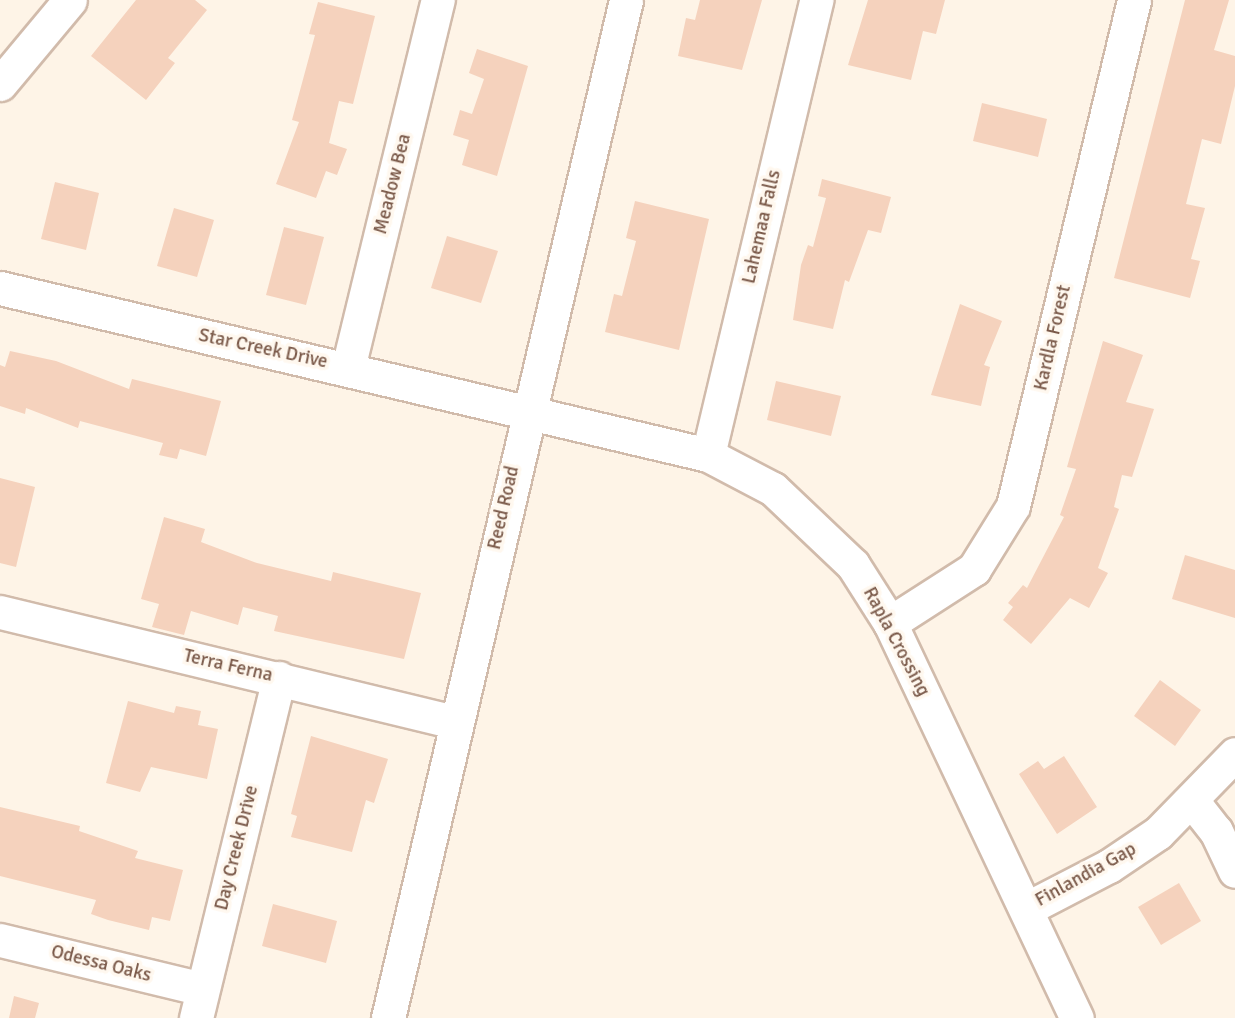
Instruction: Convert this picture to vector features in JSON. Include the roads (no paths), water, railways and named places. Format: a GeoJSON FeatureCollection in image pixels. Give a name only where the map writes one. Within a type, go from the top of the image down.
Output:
{"type":"FeatureCollection","features":[{"type":"Feature","properties":{"kind":"street"},"geometry":{"type":"LineString","coordinates":[[0,84],[70,0]]}},
{"type":"Feature","properties":{"kind":"street","name":"Meadow Bea"},"geometry":{"type":"LineString","coordinates":[[348,368],[438,0]]}},
{"type":"Feature","properties":{"kind":"street","name":"Reed Road"},"geometry":{"type":"LineString","coordinates":[[388,1018],[526,412],[626,0]]}},
{"type":"Feature","properties":{"kind":"street","name":"Lahemaa Falls"},"geometry":{"type":"LineString","coordinates":[[708,455],[816,0]]}},
{"type":"Feature","properties":{"kind":"street","name":"Kardla Forest"},"geometry":{"type":"LineString","coordinates":[[890,623],[974,569],[1013,506],[1134,0]]}},
{"type":"Feature","properties":{"kind":"street","name":"Star Creek Drive"},"geometry":{"type":"LineString","coordinates":[[0,288],[526,412]]}},
{"type":"Feature","properties":{"kind":"street","name":"Rapla Crossing"},"geometry":{"type":"LineString","coordinates":[[526,412],[708,455],[773,489],[817,525],[853,565],[890,623],[1077,1018]]}},
{"type":"Feature","properties":{"kind":"street","name":"Terra Ferna"},"geometry":{"type":"LineString","coordinates":[[0,612],[456,722]]}},
{"type":"Feature","properties":{"kind":"street","name":"Day Creek Drive"},"geometry":{"type":"LineString","coordinates":[[199,1003],[279,678]]}},
{"type":"Feature","properties":{"kind":"street","name":"Finlandia Gap"},"geometry":{"type":"LineString","coordinates":[[1026,909],[1109,866],[1193,802],[1235,754]]}},
{"type":"Feature","properties":{"kind":"street"},"geometry":{"type":"LineString","coordinates":[[1193,802],[1235,871]]}},
{"type":"Feature","properties":{"kind":"street","name":"Odessa Oaks"},"geometry":{"type":"LineString","coordinates":[[0,940],[199,1003]]}}]}
